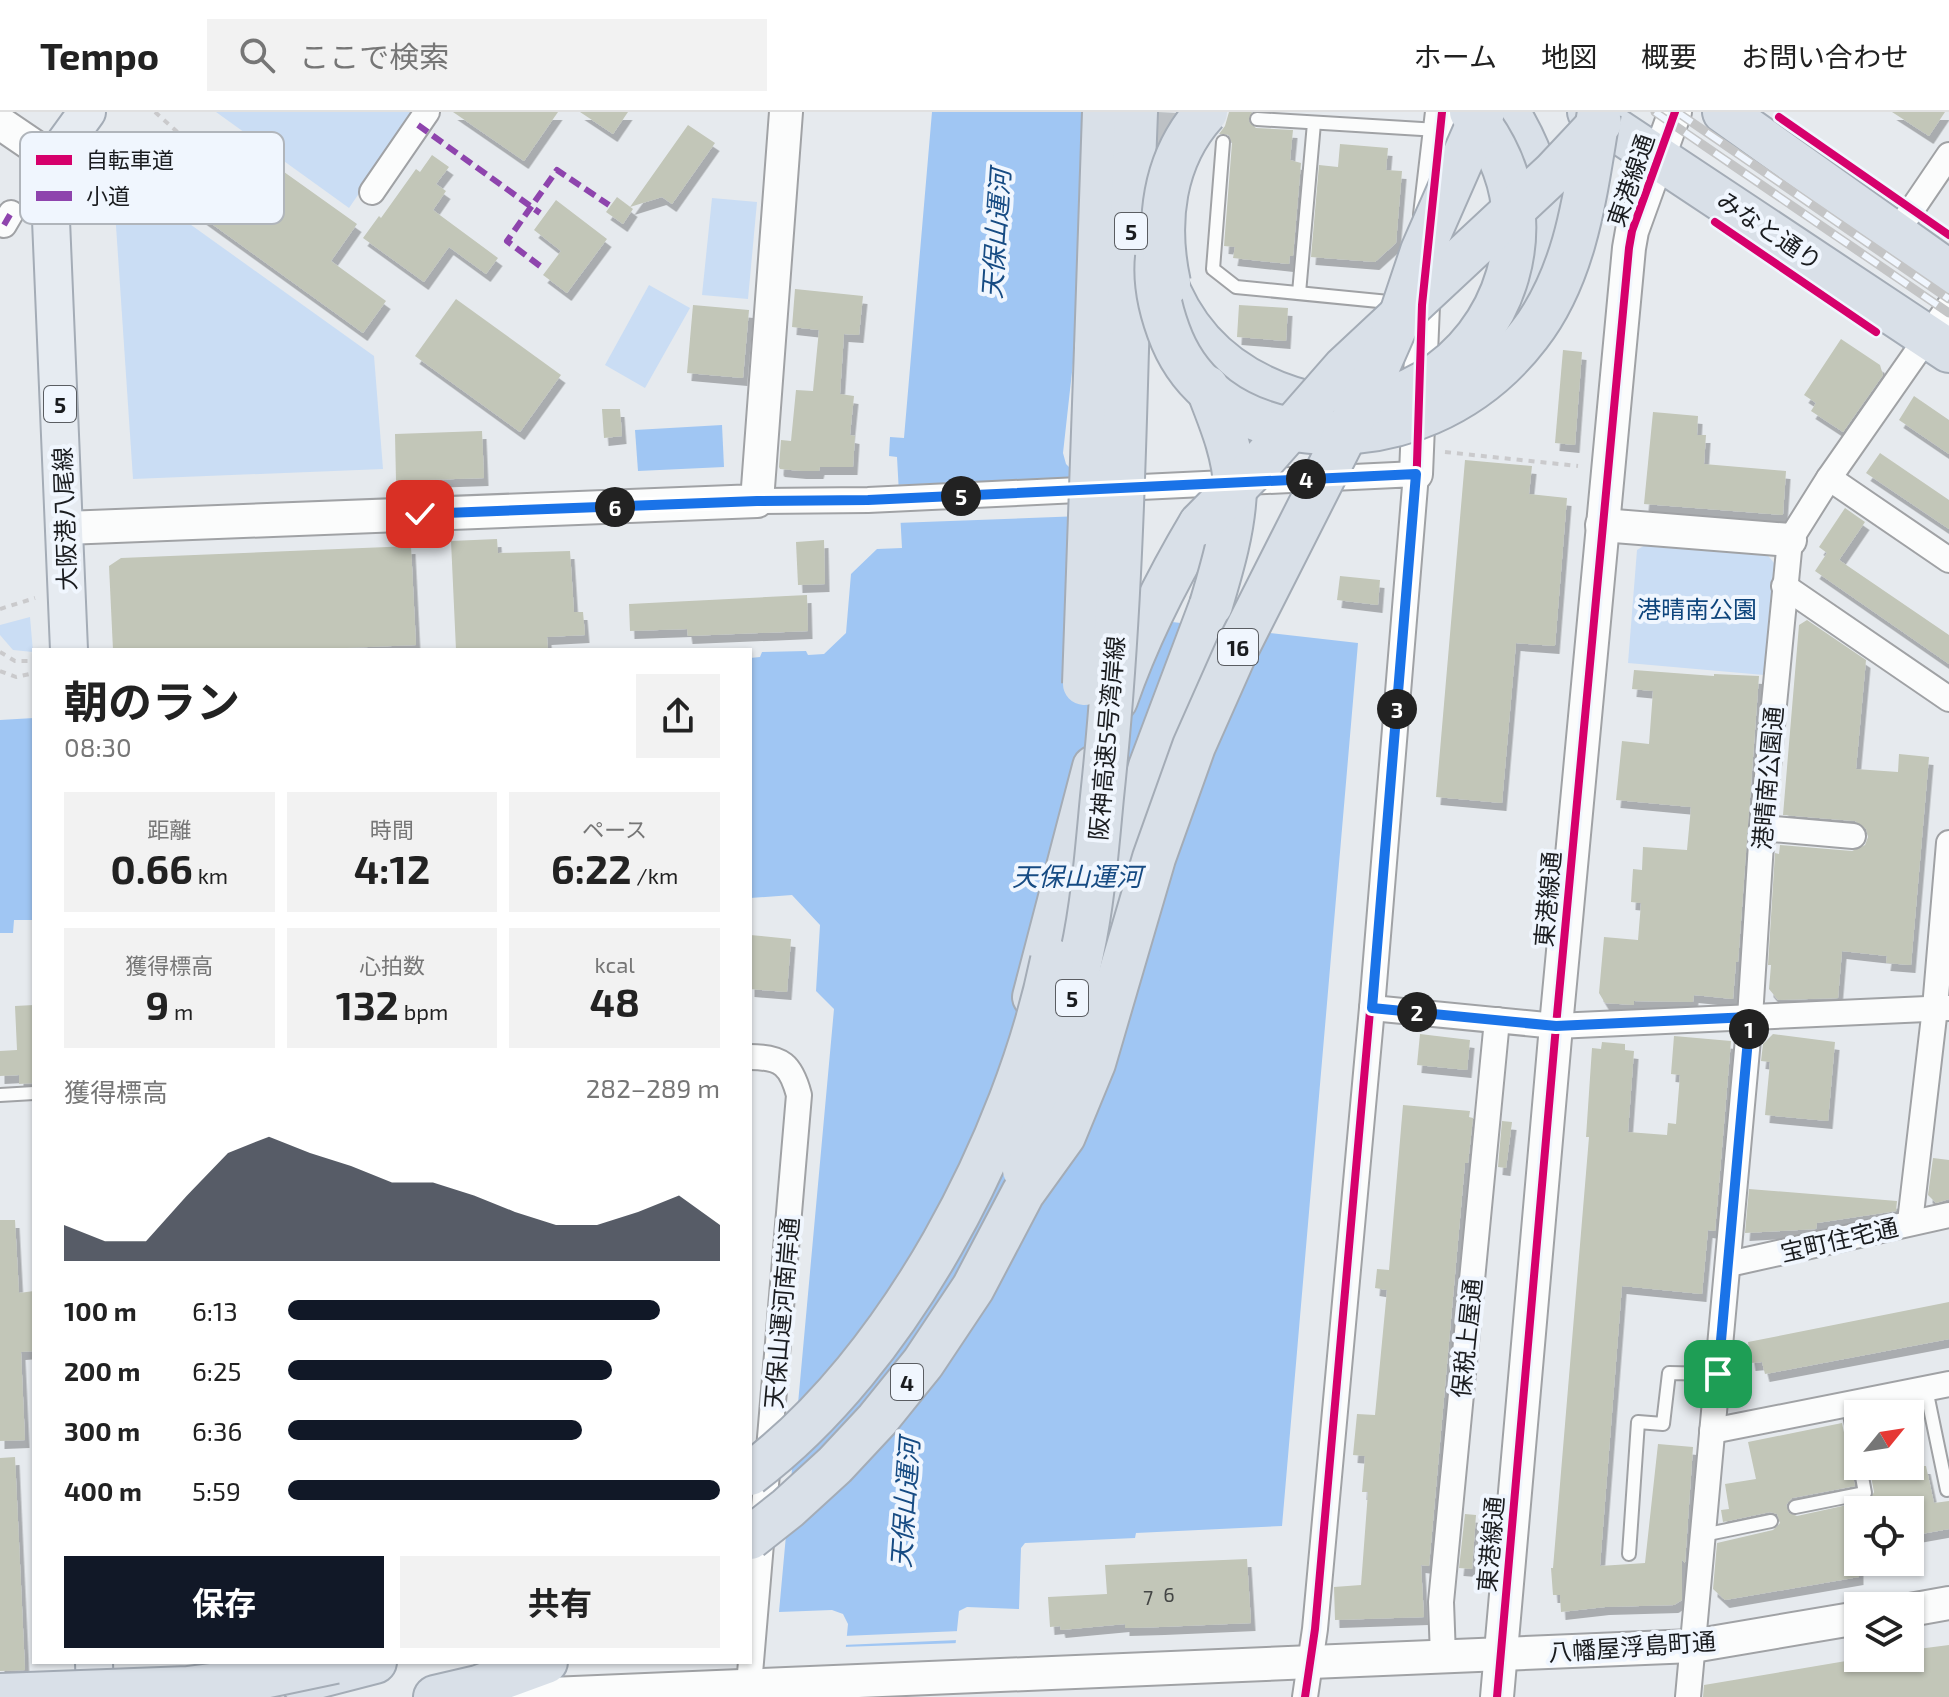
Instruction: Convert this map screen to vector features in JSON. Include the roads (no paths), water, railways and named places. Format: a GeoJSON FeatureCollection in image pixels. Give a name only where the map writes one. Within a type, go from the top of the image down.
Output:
{"type":"FeatureCollection","features":[{"type":"Feature","properties":{"kind":"highway","name":"阪神高速5号湾岸線"},"geometry":{"type":"LineString","coordinates":[[752,1472],[810,1420],[854,1371],[934,1260],[966,1200],[1015,1086],[1049,974],[1062,911],[1084,701],[1104,112]]}},
{"type":"Feature","properties":{"kind":"highway","name":"阪神高速5号湾岸線"},"geometry":{"type":"LineString","coordinates":[[752,1544],[832,1478],[881,1427],[962,1319],[1008,1218],[1066,1025],[1083,951],[1108,745],[1121,543],[1136,112]]}},
{"type":"Feature","properties":{"kind":"highway","name":"16"},"geometry":{"type":"LineString","coordinates":[[1023,1193],[1064,1136],[1094,1063],[1154,858],[1194,746],[1237,649],[1368,390],[1400,317],[1422,251],[1483,112]]}},
{"type":"Feature","properties":{"kind":"highway"},"geometry":{"type":"LineString","coordinates":[[1157,257],[1176,306],[1200,341],[1231,369],[1270,392],[1295,400],[1323,406],[1378,402],[1469,360],[1507,328],[1524,306],[1542,261],[1546,231],[1539,178],[1522,135],[1508,112],[1384,286],[1251,445],[1200,524]]}},
{"type":"Feature","properties":{"kind":"highway","name":"みなと通り"},"geometry":{"type":"LineString","coordinates":[[1589,112],[1660,159],[1942,331]]}},
{"type":"Feature","properties":{"kind":"highway"},"geometry":{"type":"LineString","coordinates":[[1155,158],[1155,278],[1159,300],[1180,355],[1200,384],[1237,412],[1278,427],[1307,432],[1364,430],[1406,422],[1454,401],[1497,371],[1523,342],[1545,311],[1564,272],[1577,230],[1599,112]]}},
{"type":"Feature","properties":{"kind":"highway"},"geometry":{"type":"LineString","coordinates":[[1200,524],[1264,459],[1345,367],[1554,172],[1609,112]]}},
{"type":"Feature","properties":{"kind":"highway"},"geometry":{"type":"LineString","coordinates":[[1724,112],[1949,272]]}},
{"type":"Feature","properties":{"kind":"highway"},"geometry":{"type":"LineString","coordinates":[[1446,371],[1479,335],[1491,316],[1506,275],[1514,208],[1502,164],[1483,127],[1450,118]]}},
{"type":"Feature","properties":{"kind":"highway"},"geometry":{"type":"LineString","coordinates":[[1023,1193],[1129,832],[1150,767],[1196,651],[1225,551],[1235,488],[1232,465],[1214,404],[1177,312],[1165,264],[1162,234],[1168,179],[1187,136],[1214,127]]}},
{"type":"Feature","properties":{"kind":"highway","name":"4"},"geometry":{"type":"LineString","coordinates":[[752,1459],[801,1414],[845,1366],[927,1255],[958,1195],[984,1138],[1026,1026],[1076,830],[1121,687],[1144,626],[1200,524]]}},
{"type":"Feature","properties":{"kind":"highway","name":"4"},"geometry":{"type":"LineString","coordinates":[[752,1536],[835,1465],[914,1374],[973,1288],[1023,1193]]}},
{"type":"Feature","properties":{"kind":"highway"},"geometry":{"type":"LineString","coordinates":[[0,1695],[188,1688],[249,1680],[325,1664]]}},
{"type":"Feature","properties":{"kind":"highway"},"geometry":{"type":"LineString","coordinates":[[169,1697],[250,1690],[367,1664]]}},
{"type":"Feature","properties":{"kind":"highway"},"geometry":{"type":"LineString","coordinates":[[424,1697],[469,1684],[537,1679]]}},
{"type":"Feature","properties":{"kind":"highway"},"geometry":{"type":"LineString","coordinates":[[435,1697],[537,1679]]}},
{"type":"Feature","properties":{"kind":"main road"},"geometry":{"type":"LineString","coordinates":[[73,132],[87,112]]}},
{"type":"Feature","properties":{"kind":"main road","name":"大阪港八尾線"},"geometry":{"type":"LineString","coordinates":[[51,224],[69,648]]}},
{"type":"Feature","properties":{"kind":"main road"},"geometry":{"type":"LineString","coordinates":[[94,1664],[95,1697]]}},
{"type":"Feature","properties":{"kind":"street"},"geometry":{"type":"LineString","coordinates":[[372,192],[427,112]]}},
{"type":"Feature","properties":{"kind":"street"},"geometry":{"type":"LineString","coordinates":[[757,501],[786,112]]}},
{"type":"Feature","properties":{"kind":"street","name":"東港線通"},"geometry":{"type":"LineString","coordinates":[[1497,1697],[1629,248],[1632,231],[1675,112]]}},
{"type":"Feature","properties":{"kind":"street"},"geometry":{"type":"LineString","coordinates":[[1305,1697],[1315,1629],[1372,1008],[1416,474],[1422,305],[1450,118]]}},
{"type":"Feature","properties":{"kind":"street"},"geometry":{"type":"LineString","coordinates":[[0,123],[20,137]]}},
{"type":"Feature","properties":{"kind":"street"},"geometry":{"type":"LineString","coordinates":[[1896,233],[1949,155]]}},
{"type":"Feature","properties":{"kind":"street"},"geometry":{"type":"LineString","coordinates":[[1602,525],[1790,540],[1829,478],[1942,331]]}},
{"type":"Feature","properties":{"kind":"street"},"geometry":{"type":"LineString","coordinates":[[65,528],[757,501],[868,500],[1416,474]]}},
{"type":"Feature","properties":{"kind":"street"},"geometry":{"type":"LineString","coordinates":[[1829,478],[1949,560]]}},
{"type":"Feature","properties":{"kind":"street","name":"港晴南公園通"},"geometry":{"type":"LineString","coordinates":[[1688,1697],[1729,1264],[1762,828],[1790,540]]}},
{"type":"Feature","properties":{"kind":"street"},"geometry":{"type":"LineString","coordinates":[[1784,586],[1949,699]]}},
{"type":"Feature","properties":{"kind":"street"},"geometry":{"type":"LineString","coordinates":[[1762,828],[1853,836]]}},
{"type":"Feature","properties":{"kind":"street"},"geometry":{"type":"LineString","coordinates":[[1910,1222],[1942,1008],[1949,843]]}},
{"type":"Feature","properties":{"kind":"street"},"geometry":{"type":"LineString","coordinates":[[1372,1008],[1556,1026],[1942,1008]]}},
{"type":"Feature","properties":{"kind":"street","name":"保税上屋通"},"geometry":{"type":"LineString","coordinates":[[1443,1656],[1441,1602],[1497,1020]]}},
{"type":"Feature","properties":{"kind":"street","name":"天保山運河南岸通"},"geometry":{"type":"LineString","coordinates":[[752,1057],[771,1057],[793,1074],[799,1095],[752,1644]]}},
{"type":"Feature","properties":{"kind":"street","name":"宝町住宅通"},"geometry":{"type":"LineString","coordinates":[[1729,1264],[1949,1215]]}},
{"type":"Feature","properties":{"kind":"street"},"geometry":{"type":"LineString","coordinates":[[1868,1400],[1938,1386]]}},
{"type":"Feature","properties":{"kind":"street"},"geometry":{"type":"LineString","coordinates":[[1712,1431],[1844,1405]]}},
{"type":"Feature","properties":{"kind":"street"},"geometry":{"type":"LineString","coordinates":[[1924,1607],[1949,1603]]}},
{"type":"Feature","properties":{"kind":"street","name":"八幡屋浮島町通"},"geometry":{"type":"LineString","coordinates":[[477,1697],[537,1679],[748,1691],[816,1683],[1693,1646],[1844,1620]]}},
{"type":"Feature","properties":{"kind":"street","name":"天保山運河南岸通"},"geometry":{"type":"LineString","coordinates":[[748,1691],[750,1664]]}},
{"type":"Feature","properties":{"kind":"lane"},"geometry":{"type":"LineString","coordinates":[[1257,119],[1314,123],[1450,118]]}},
{"type":"Feature","properties":{"kind":"lane"},"geometry":{"type":"LineString","coordinates":[[1299,293],[1314,123]]}},
{"type":"Feature","properties":{"kind":"lane"},"geometry":{"type":"LineString","coordinates":[[1214,127],[1213,269],[1236,287],[1422,305]]}},
{"type":"Feature","properties":{"kind":"lane"},"geometry":{"type":"LineString","coordinates":[[0,1095],[32,1093]]}},
{"type":"Feature","properties":{"kind":"lane"},"geometry":{"type":"LineString","coordinates":[[1629,1554],[1638,1422],[1663,1424],[1669,1373],[1718,1374]]}},
{"type":"Feature","properties":{"kind":"lane"},"geometry":{"type":"LineString","coordinates":[[1938,1386],[1947,1490]]}},
{"type":"Feature","properties":{"kind":"lane"},"geometry":{"type":"LineString","coordinates":[[1795,1507],[1865,1493],[1863,1480]]}},
{"type":"Feature","properties":{"kind":"lane"},"geometry":{"type":"LineString","coordinates":[[1703,1535],[1771,1521]]}},
{"type":"Feature","properties":{"kind":"water","name":"天保山運河"},"geometry":{"type":"Polygon","coordinates":[[[932,112],[1116,112],[1109,353],[1074,354],[1063,453],[1066,464],[1074,472],[1101,614],[1358,643],[1282,1526],[1136,1533],[1135,1538],[1025,1543],[1021,1548],[1019,1609],[967,1607],[959,1611],[950,1697],[841,1697],[848,1624],[843,1614],[832,1610],[779,1612],[834,1009],[816,991],[820,925],[792,895],[752,898],[752,658],[760,657],[762,652],[806,651],[808,655],[824,654],[846,633],[851,574],[877,549],[902,548],[897,457],[889,456],[890,437],[904,438],[932,112]]]}},
{"type":"Feature","properties":{"kind":"water"},"geometry":{"type":"Polygon","coordinates":[[[722,425],[724,467],[638,471],[635,430],[722,425]]]}},
{"type":"Feature","properties":{"kind":"water"},"geometry":{"type":"Polygon","coordinates":[[[32,718],[32,920],[14,920],[13,933],[0,933],[0,720],[32,718]]]}},
{"type":"Feature","properties":{"kind":"tunnel"},"geometry":{"type":"LineString","coordinates":[[1156,153],[1158,112]]}},
{"type":"Feature","properties":{"kind":"railway"},"geometry":{"type":"LineString","coordinates":[[1655,112],[1949,313]]}},
{"type":"Feature","properties":{"kind":"railway"},"geometry":{"type":"LineString","coordinates":[[1677,112],[1949,299]]}},
{"type":"Feature","properties":{"kind":"park label","name":"港晴南公園"},"geometry":{"type":"Point","coordinates":[1697,608]}}]}
